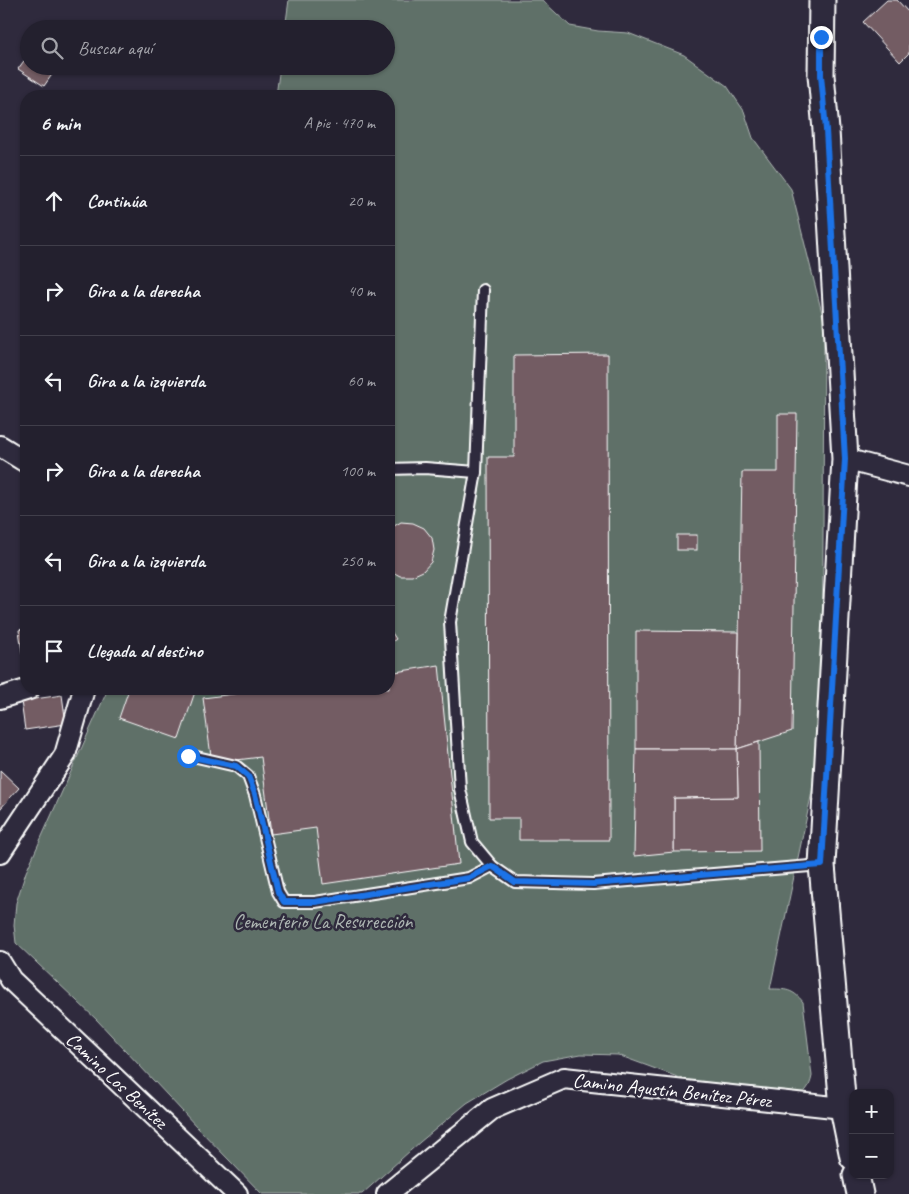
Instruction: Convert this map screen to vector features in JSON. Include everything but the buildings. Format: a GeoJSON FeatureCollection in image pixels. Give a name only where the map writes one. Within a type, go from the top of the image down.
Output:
{"type":"FeatureCollection","features":[{"type":"Feature","properties":{"kind":"street"},"geometry":{"type":"LineString","coordinates":[[822,0],[821,75],[826,130],[845,459],[822,865],[843,1108],[849,1137]]}},
{"type":"Feature","properties":{"kind":"street"},"geometry":{"type":"LineString","coordinates":[[0,446],[20,458]]}},
{"type":"Feature","properties":{"kind":"street"},"geometry":{"type":"LineString","coordinates":[[845,459],[909,476]]}},
{"type":"Feature","properties":{"kind":"street"},"geometry":{"type":"LineString","coordinates":[[0,698],[20,692]]}},
{"type":"Feature","properties":{"kind":"street"},"geometry":{"type":"LineString","coordinates":[[0,853],[65,755],[82,695]]}},
{"type":"Feature","properties":{"kind":"street","name":"Camino Los Benítez"},"geometry":{"type":"LineString","coordinates":[[0,962],[11,980],[237,1194]]}},
{"type":"Feature","properties":{"kind":"street","name":"Camino Agustín Benítez Pérez"},"geometry":{"type":"LineString","coordinates":[[386,1194],[492,1109],[564,1078],[843,1108]]}},
{"type":"Feature","properties":{"kind":"street"},"geometry":{"type":"LineString","coordinates":[[857,1179],[860,1194]]}},
{"type":"Feature","properties":{"kind":"lane"},"geometry":{"type":"LineString","coordinates":[[483,290],[476,472],[450,622],[460,789],[472,842],[492,866],[515,882],[593,884],[822,865]]}},
{"type":"Feature","properties":{"kind":"lane"},"geometry":{"type":"LineString","coordinates":[[395,469],[425,468],[476,472]]}},
{"type":"Feature","properties":{"kind":"lane"},"geometry":{"type":"LineString","coordinates":[[188,756],[236,766],[248,776],[255,794],[278,892],[284,902],[315,902],[469,878],[492,866]]}},
{"type":"Feature","properties":{"kind":"green space","name":"Cementerio La Resurección"},"geometry":{"type":"Polygon","coordinates":[[[289,0],[542,0],[570,26],[598,31],[628,33],[684,55],[727,86],[744,111],[753,138],[791,189],[824,321],[822,745],[770,989],[780,989],[796,994],[803,1002],[812,1076],[806,1090],[795,1100],[702,1086],[618,1055],[581,1054],[543,1061],[507,1079],[467,1103],[362,1194],[262,1194],[97,1020],[16,943],[14,925],[16,903],[26,872],[105,695],[395,695],[395,90],[277,90],[279,75],[395,75],[395,20],[286,20],[289,0]]]}},
{"type":"Feature","properties":{"kind":"route"},"geometry":{"type":"LineString","coordinates":[[188,756],[236,766],[248,776],[255,794],[278,892],[284,902],[315,902],[469,878],[492,866],[515,882],[593,884],[822,865],[845,459],[826,130],[821,75],[821,37]]}}]}
